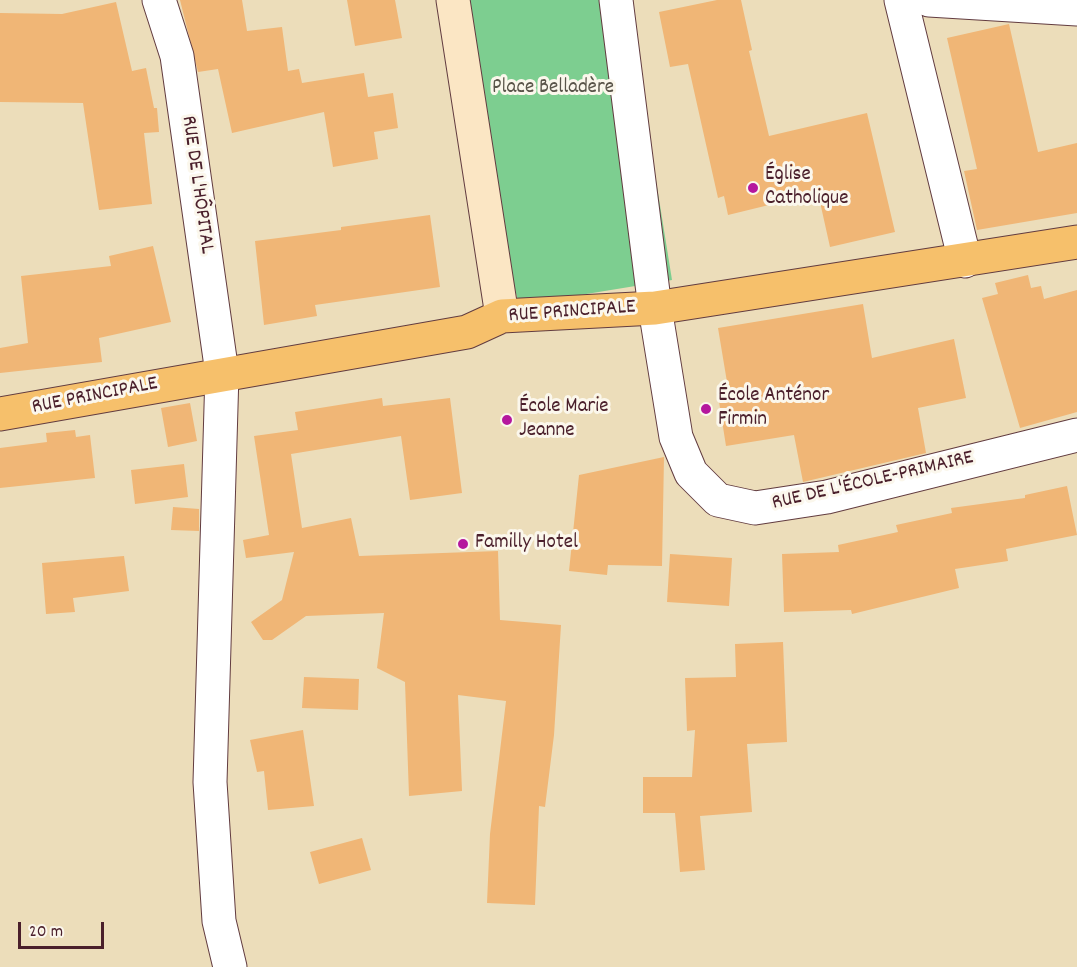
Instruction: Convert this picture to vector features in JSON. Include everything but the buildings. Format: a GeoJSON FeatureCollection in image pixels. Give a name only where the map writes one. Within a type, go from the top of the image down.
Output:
{"type":"FeatureCollection","features":[{"type":"Feature","properties":{"kind":"main road","name":"RUE PRINCIPALE"},"geometry":{"type":"LineString","coordinates":[[0,414],[222,373],[466,332],[502,316],[655,308],[1077,242]]}},
{"type":"Feature","properties":{"kind":"street","name":"RUE DE L'HÔPITAL"},"geometry":{"type":"LineString","coordinates":[[159,0],[177,56],[222,373],[210,782],[219,921],[230,967]]}},
{"type":"Feature","properties":{"kind":"street"},"geometry":{"type":"LineString","coordinates":[[453,0],[502,316]]}},
{"type":"Feature","properties":{"kind":"street","name":"RUE DE L'ÉCOLE-PRIMAIRE"},"geometry":{"type":"LineString","coordinates":[[616,0],[655,308],[676,437],[691,473],[718,500],[755,508],[827,496],[1077,435]]}},
{"type":"Feature","properties":{"kind":"street"},"geometry":{"type":"LineString","coordinates":[[901,0],[965,261]]}},
{"type":"Feature","properties":{"kind":"street"},"geometry":{"type":"LineString","coordinates":[[929,0],[1077,9]]}},
{"type":"Feature","properties":{"kind":"green space","name":"Place Belladère"},"geometry":{"type":"Polygon","coordinates":[[[456,0],[627,0],[672,280],[519,305],[461,80],[456,0]]]}},
{"type":"Feature","properties":{"kind":"place","name":"Église Catholique"},"geometry":{"type":"Point","coordinates":[753,188]}},
{"type":"Feature","properties":{"kind":"place","name":"École Anténor Firmin"},"geometry":{"type":"Point","coordinates":[706,409]}},
{"type":"Feature","properties":{"kind":"place","name":"École Marie Jeanne"},"geometry":{"type":"Point","coordinates":[507,420]}},
{"type":"Feature","properties":{"kind":"place","name":"Familly Hotel"},"geometry":{"type":"Point","coordinates":[463,544]}}]}
